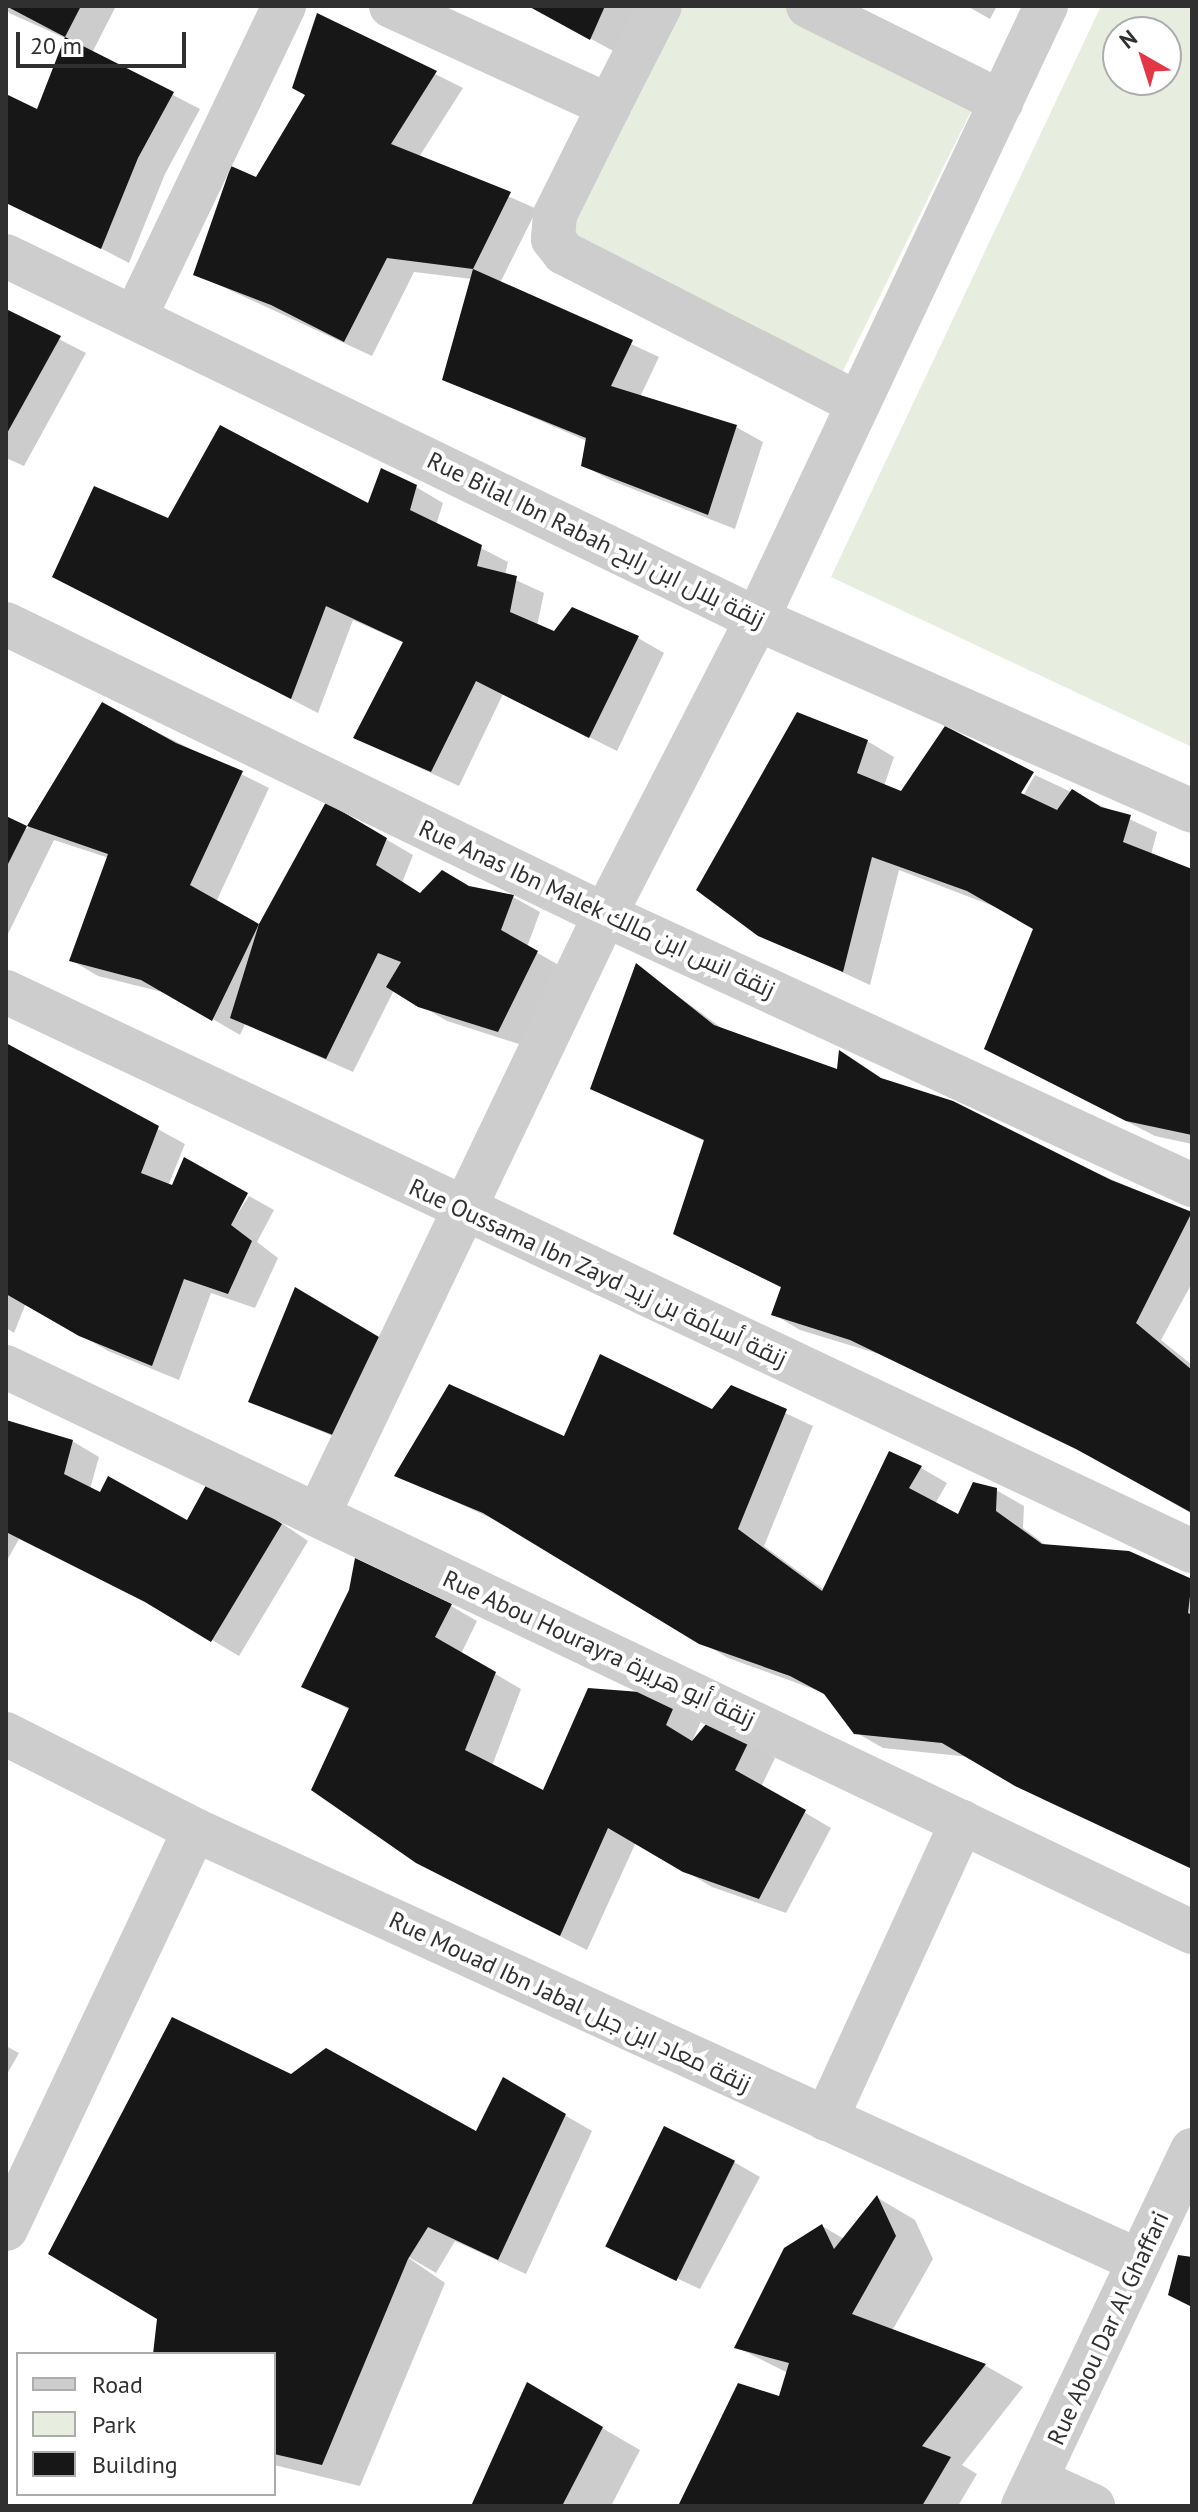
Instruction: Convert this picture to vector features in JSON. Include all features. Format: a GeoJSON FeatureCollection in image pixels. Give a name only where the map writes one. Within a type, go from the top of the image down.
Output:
{"type":"FeatureCollection","features":[{"type":"Feature","properties":{"kind":"street"},"geometry":{"type":"LineString","coordinates":[[136,315],[284,6]]}},
{"type":"Feature","properties":{"kind":"street"},"geometry":{"type":"LineString","coordinates":[[391,6],[609,106]]}},
{"type":"Feature","properties":{"kind":"street"},"geometry":{"type":"LineString","coordinates":[[660,6],[555,215],[552,227],[557,246],[855,402]]}},
{"type":"Feature","properties":{"kind":"street"},"geometry":{"type":"LineString","coordinates":[[808,6],[1001,102]]}},
{"type":"Feature","properties":{"kind":"street"},"geometry":{"type":"LineString","coordinates":[[318,1515],[605,915],[757,619],[855,402],[1046,6]]}},
{"type":"Feature","properties":{"kind":"street","name":"Rue Bilal Ibn Rabah زنقة بلال ابن رابح"},"geometry":{"type":"LineString","coordinates":[[6,256],[136,315],[757,619],[1192,811]]}},
{"type":"Feature","properties":{"kind":"street","name":"Rue Anas Ibn Malek زنقة انس ابن مالك"},"geometry":{"type":"LineString","coordinates":[[6,624],[605,915],[1192,1185]]}},
{"type":"Feature","properties":{"kind":"street","name":"Rue Oussama Ibn Zayd زنقة أسامة بن زيد"},"geometry":{"type":"LineString","coordinates":[[6,992],[1192,1551]]}},
{"type":"Feature","properties":{"kind":"street","name":"Rue Abou Hourayra زنقة أبو هريرة"},"geometry":{"type":"LineString","coordinates":[[6,1367],[1192,1932]]}},
{"type":"Feature","properties":{"kind":"street","name":"Rue Mouad Ibn Jabal زنقة معاد ابن جبل"},"geometry":{"type":"LineString","coordinates":[[6,1734],[195,1830],[1139,2261]]}},
{"type":"Feature","properties":{"kind":"street"},"geometry":{"type":"LineString","coordinates":[[826,2119],[962,1822]]}},
{"type":"Feature","properties":{"kind":"street"},"geometry":{"type":"LineString","coordinates":[[6,2229],[195,1830]]}},
{"type":"Feature","properties":{"kind":"street","name":"Rue Abou Dar Al Ghaffari"},"geometry":{"type":"LineString","coordinates":[[1030,2493],[1192,2150]]}},
{"type":"Feature","properties":{"kind":"street"},"geometry":{"type":"LineString","coordinates":[[1030,2493],[1093,2506]]}},
{"type":"Feature","properties":{"kind":"green space"},"geometry":{"type":"Polygon","coordinates":[[[683,6],[794,6],[979,95],[838,381],[562,245],[683,6]]]}},
{"type":"Feature","properties":{"kind":"green space"},"geometry":{"type":"Polygon","coordinates":[[[1101,6],[1192,6],[1192,747],[831,577],[1101,6]]]}},
{"type":"Feature","properties":{"kind":"building"},"geometry":{"type":"Polygon","coordinates":[[[6,6],[81,6],[65,37],[6,6]]]}},
{"type":"Feature","properties":{"kind":"building"},"geometry":{"type":"Polygon","coordinates":[[[528,6],[605,6],[590,40],[528,6]]]}},
{"type":"Feature","properties":{"kind":"building"},"geometry":{"type":"Polygon","coordinates":[[[317,13],[437,71],[391,144],[511,192],[473,269],[387,258],[344,342],[271,305],[193,275],[231,166],[256,177],[305,95],[292,88],[317,13]]]}},
{"type":"Feature","properties":{"kind":"building"},"geometry":{"type":"Polygon","coordinates":[[[65,37],[174,92],[138,158],[101,249],[6,203],[6,94],[37,109],[65,37]]]}},
{"type":"Feature","properties":{"kind":"building"},"geometry":{"type":"Polygon","coordinates":[[[473,269],[633,340],[611,386],[737,425],[708,515],[581,466],[586,438],[442,380],[473,269]]]}},
{"type":"Feature","properties":{"kind":"building"},"geometry":{"type":"Polygon","coordinates":[[[6,309],[61,336],[6,435],[6,309]]]}},
{"type":"Feature","properties":{"kind":"building"},"geometry":{"type":"Polygon","coordinates":[[[220,425],[368,503],[381,468],[417,485],[410,510],[482,545],[477,566],[517,576],[510,612],[554,631],[572,607],[639,636],[589,738],[476,681],[431,772],[353,738],[403,642],[326,606],[291,699],[52,577],[94,486],[168,518],[220,425]]]}},
{"type":"Feature","properties":{"kind":"building"},"geometry":{"type":"Polygon","coordinates":[[[102,702],[176,743],[243,771],[190,885],[259,924],[212,1021],[141,980],[69,961],[108,854],[27,826],[102,702]]]}},
{"type":"Feature","properties":{"kind":"building"},"geometry":{"type":"Polygon","coordinates":[[[797,712],[868,740],[857,773],[901,791],[945,726],[1034,772],[1021,793],[1057,810],[1072,789],[1101,807],[1131,815],[1123,842],[1192,869],[1192,1135],[1126,1121],[984,1049],[1033,929],[967,891],[872,857],[843,972],[758,936],[696,890],[797,712]]]}},
{"type":"Feature","properties":{"kind":"building"},"geometry":{"type":"Polygon","coordinates":[[[326,802],[387,838],[376,865],[420,893],[442,870],[469,886],[514,895],[501,930],[538,951],[498,1032],[418,1007],[386,987],[401,962],[378,953],[326,1059],[230,1018],[259,924],[326,802]]]}},
{"type":"Feature","properties":{"kind":"building"},"geometry":{"type":"Polygon","coordinates":[[[6,816],[27,826],[6,868],[6,816]]]}},
{"type":"Feature","properties":{"kind":"building"},"geometry":{"type":"Polygon","coordinates":[[[636,963],[714,1025],[837,1069],[839,1050],[881,1078],[953,1101],[1111,1180],[1192,1212],[1136,1323],[1192,1370],[1192,1513],[1076,1449],[850,1340],[771,1315],[781,1287],[673,1234],[704,1140],[590,1089],[636,963]]]}},
{"type":"Feature","properties":{"kind":"building"},"geometry":{"type":"Polygon","coordinates":[[[6,1043],[159,1126],[141,1173],[172,1185],[184,1157],[248,1193],[231,1225],[252,1241],[228,1294],[184,1279],[152,1366],[79,1336],[6,1294],[6,1043]]]}},
{"type":"Feature","properties":{"kind":"building"},"geometry":{"type":"Polygon","coordinates":[[[295,1287],[384,1340],[338,1437],[248,1402],[295,1287]]]}},
{"type":"Feature","properties":{"kind":"building"},"geometry":{"type":"Polygon","coordinates":[[[600,1354],[712,1409],[731,1385],[787,1409],[738,1529],[822,1591],[889,1451],[922,1466],[909,1488],[958,1514],[973,1482],[997,1488],[996,1511],[1042,1544],[1129,1551],[1192,1579],[1188,1613],[1192,1615],[1192,1869],[1015,1786],[942,1743],[854,1734],[824,1694],[790,1676],[699,1644],[483,1513],[394,1476],[449,1384],[564,1436],[600,1354]]]}},
{"type":"Feature","properties":{"kind":"building"},"geometry":{"type":"Polygon","coordinates":[[[6,1420],[73,1440],[64,1474],[100,1492],[108,1476],[187,1520],[211,1476],[282,1524],[211,1642],[145,1602],[6,1532],[6,1420]]]}},
{"type":"Feature","properties":{"kind":"building"},"geometry":{"type":"Polygon","coordinates":[[[355,1558],[452,1604],[435,1637],[496,1672],[465,1750],[543,1790],[588,1688],[679,1695],[666,1725],[692,1741],[711,1718],[749,1741],[735,1770],[806,1810],[759,1899],[683,1872],[608,1828],[560,1936],[416,1863],[311,1790],[349,1708],[301,1687],[349,1590],[355,1558]]]}},
{"type":"Feature","properties":{"kind":"building"},"geometry":{"type":"Polygon","coordinates":[[[172,2017],[291,2074],[326,2048],[476,2131],[503,2077],[566,2114],[498,2260],[428,2227],[408,2259],[322,2465],[276,2454],[276,2352],[153,2352],[157,2319],[48,2254],[172,2017]]]}},
{"type":"Feature","properties":{"kind":"building"},"geometry":{"type":"Polygon","coordinates":[[[664,2126],[735,2161],[676,2281],[605,2246],[664,2126]]]}},
{"type":"Feature","properties":{"kind":"building"},"geometry":{"type":"Polygon","coordinates":[[[877,2195],[896,2236],[852,2314],[986,2364],[922,2446],[951,2457],[922,2506],[678,2506],[738,2383],[779,2396],[789,2363],[734,2348],[784,2248],[822,2224],[834,2249],[877,2195]]]}},
{"type":"Feature","properties":{"kind":"building"},"geometry":{"type":"Polygon","coordinates":[[[1178,2255],[1192,2257],[1192,2307],[1168,2295],[1178,2255]]]}},
{"type":"Feature","properties":{"kind":"building"},"geometry":{"type":"Polygon","coordinates":[[[527,2382],[603,2427],[562,2506],[471,2506],[527,2382]]]}}]}
